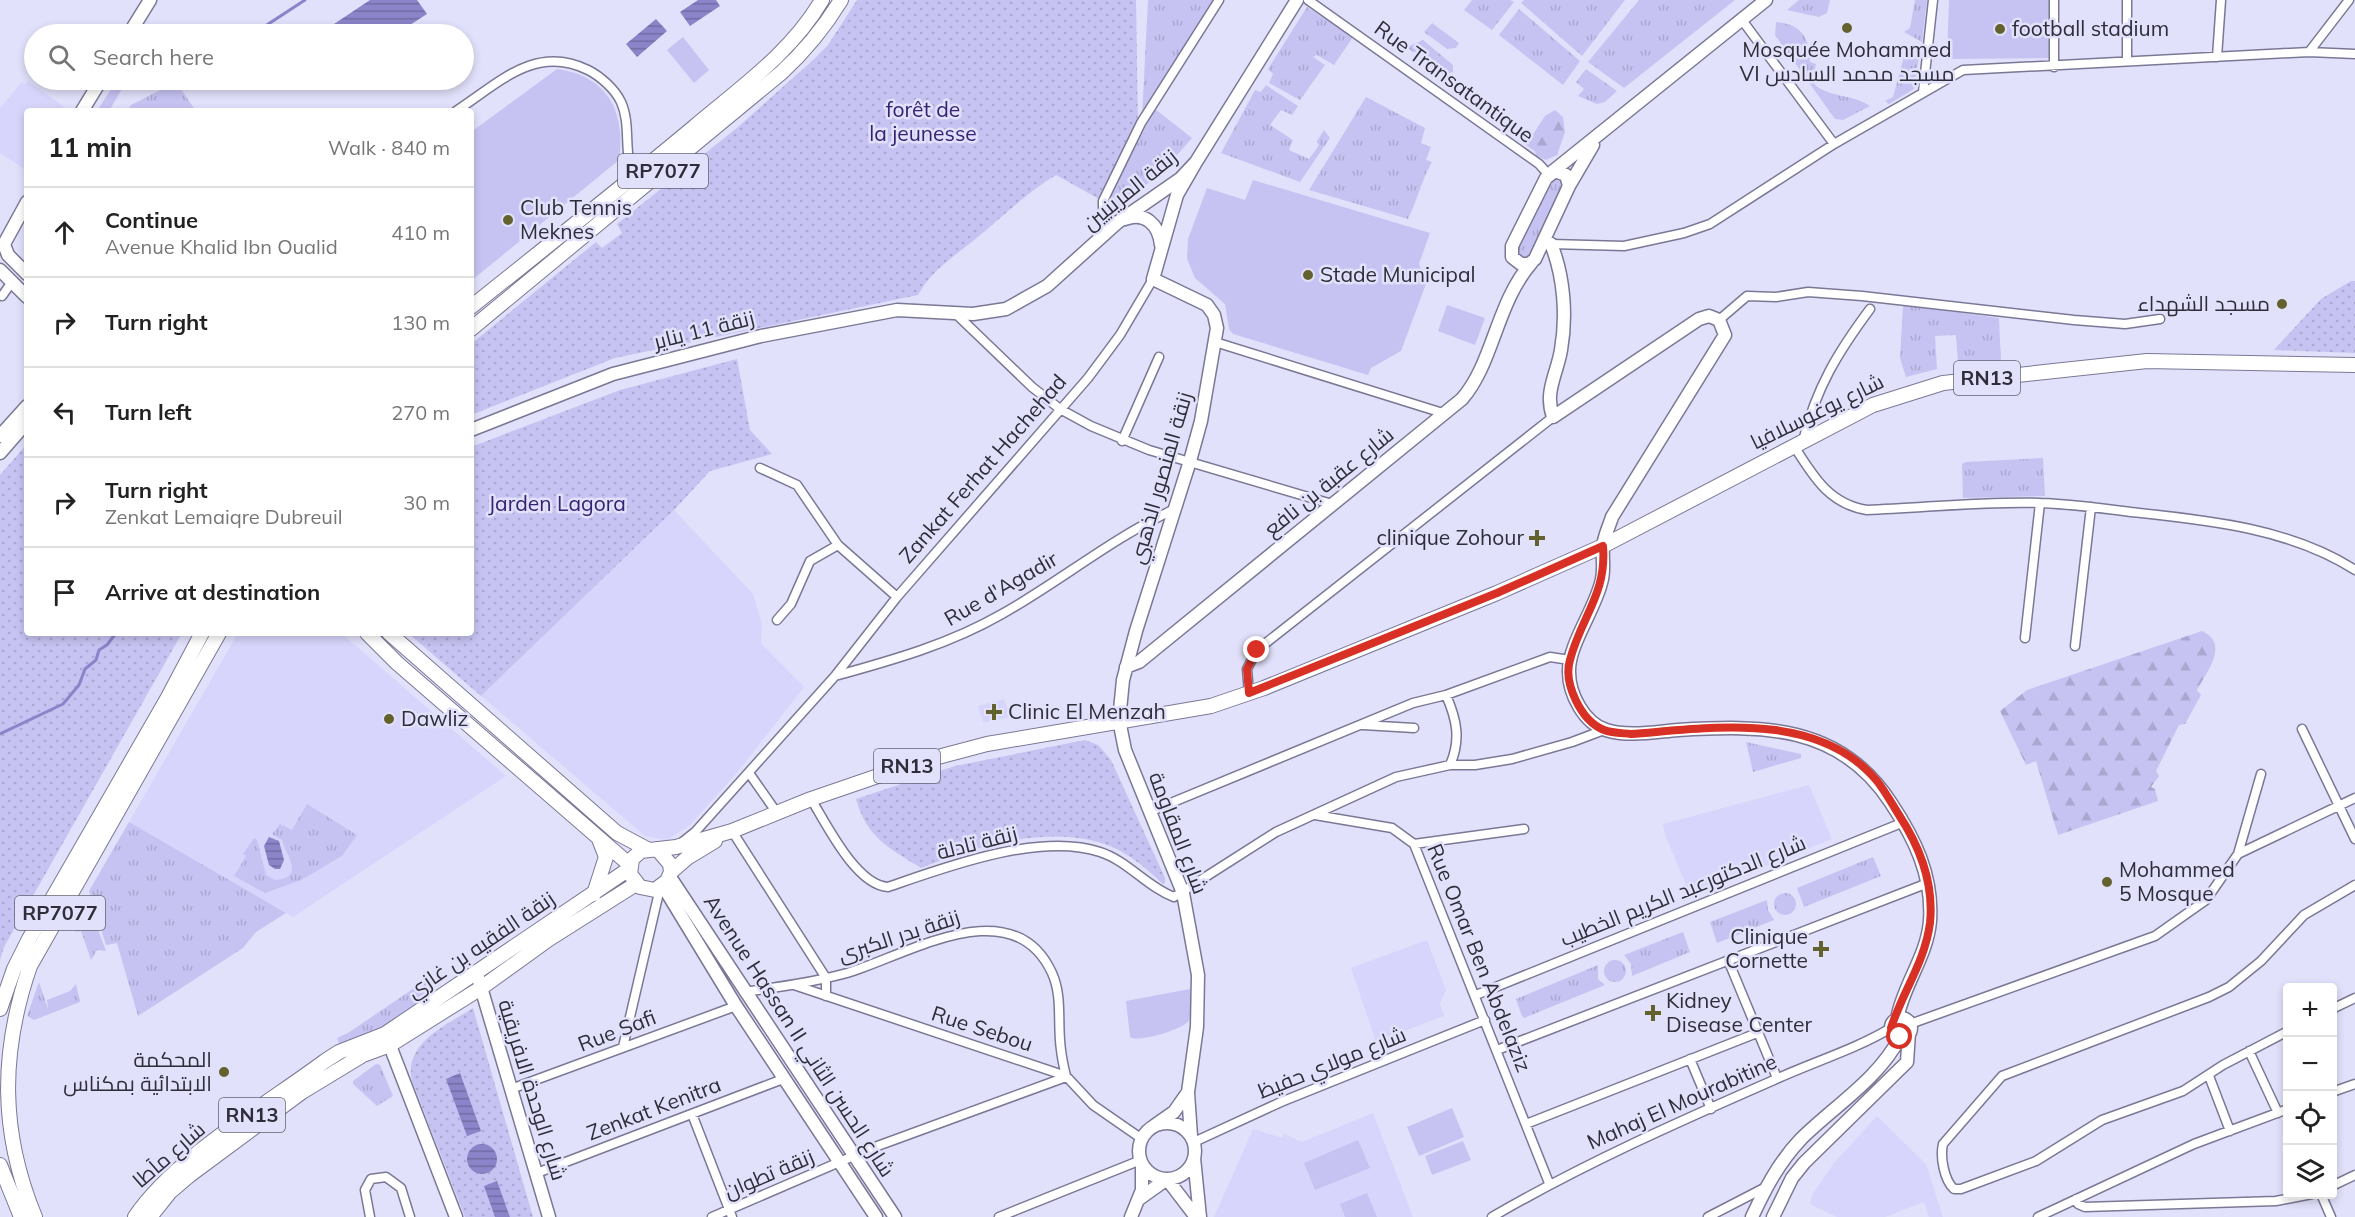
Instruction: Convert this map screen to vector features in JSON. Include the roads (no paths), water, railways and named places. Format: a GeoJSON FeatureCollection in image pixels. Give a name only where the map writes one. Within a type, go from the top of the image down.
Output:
{"type":"FeatureCollection","features":[{"type":"Feature","properties":{"kind":"main road"},"geometry":{"type":"LineString","coordinates":[[135,24],[150,0]]}},
{"type":"Feature","properties":{"kind":"main road","name":"RP7077"},"geometry":{"type":"LineString","coordinates":[[474,326],[639,183],[773,61],[796,38],[822,0]]}},
{"type":"Feature","properties":{"kind":"main road","name":"RP7077"},"geometry":{"type":"LineString","coordinates":[[474,305],[639,183],[806,50],[826,25],[841,0]]}},
{"type":"Feature","properties":{"kind":"main road","name":"زنقة المرينيين"},"geometry":{"type":"LineString","coordinates":[[955,314],[991,312],[1020,303],[1047,286],[1117,223],[1172,184],[1196,162],[1297,0]]}},
{"type":"Feature","properties":{"kind":"main road"},"geometry":{"type":"LineString","coordinates":[[1511,291],[1511,254],[1550,173],[1599,137],[1766,0]]}},
{"type":"Feature","properties":{"kind":"main road"},"geometry":{"type":"LineString","coordinates":[[84,108],[95,90]]}},
{"type":"Feature","properties":{"kind":"main road"},"geometry":{"type":"LineString","coordinates":[[1511,291],[1547,242],[1569,186],[1579,166],[1599,137]]}},
{"type":"Feature","properties":{"kind":"main road","name":"Zankat Ferhat Hachehad"},"geometry":{"type":"LineString","coordinates":[[1153,279],[1177,195],[1196,162]]}},
{"type":"Feature","properties":{"kind":"main road"},"geometry":{"type":"LineString","coordinates":[[1550,173],[1563,172],[1569,178],[1569,186]]}},
{"type":"Feature","properties":{"kind":"main road"},"geometry":{"type":"LineString","coordinates":[[24,207],[2,244],[8,255],[24,271]]}},
{"type":"Feature","properties":{"kind":"main road"},"geometry":{"type":"LineString","coordinates":[[1117,223],[1131,217],[1147,219],[1158,230],[1161,249]]}},
{"type":"Feature","properties":{"kind":"main road"},"geometry":{"type":"LineString","coordinates":[[1547,242],[1560,277],[1564,311],[1562,348],[1548,398],[1553,417],[1699,319],[1709,316],[1719,320],[1725,330],[1724,340],[1619,503],[1603,546],[1602,582],[1569,660],[1570,683],[1576,700],[1586,717],[1604,730],[1631,734],[1747,728],[1795,734],[1823,743],[1852,759],[1877,781],[1904,822],[1920,853],[1928,883],[1930,921],[1925,947],[1901,1028],[1884,1061],[1801,1140],[1766,1187],[1752,1217]]}},
{"type":"Feature","properties":{"kind":"main road"},"geometry":{"type":"LineString","coordinates":[[1511,254],[1514,261],[1521,264],[1532,261]]}},
{"type":"Feature","properties":{"kind":"main road"},"geometry":{"type":"LineString","coordinates":[[0,270],[24,294]]}},
{"type":"Feature","properties":{"kind":"main road","name":"زنقة المنصور الذهبي"},"geometry":{"type":"LineString","coordinates":[[1119,720],[1126,667],[1190,461],[1215,342],[1216,321],[1207,305],[1153,279]]}},
{"type":"Feature","properties":{"kind":"main road","name":"شارع عقبة بن نافع"},"geometry":{"type":"LineString","coordinates":[[1126,667],[1139,662],[1446,414],[1472,386],[1511,291]]}},
{"type":"Feature","properties":{"kind":"main road","name":"زنقة 11 يناير"},"geometry":{"type":"LineString","coordinates":[[474,429],[587,383],[667,358],[761,336],[897,310],[955,314]]}},
{"type":"Feature","properties":{"kind":"main road","name":"شارع يوغوسلافيا"},"geometry":{"type":"LineString","coordinates":[[1603,546],[1873,405],[1943,383],[2147,361],[2355,365]]}},
{"type":"Feature","properties":{"kind":"main road"},"geometry":{"type":"LineString","coordinates":[[0,436],[24,409]]}},
{"type":"Feature","properties":{"kind":"main road"},"geometry":{"type":"LineString","coordinates":[[0,453],[24,425]]}},
{"type":"Feature","properties":{"kind":"main road","name":"RN13"},"geometry":{"type":"LineString","coordinates":[[596,892],[630,867],[636,854],[653,849],[676,847],[732,831],[811,799],[942,755],[1119,720],[1211,706],[1249,693],[1497,593],[1603,546]]}},
{"type":"Feature","properties":{"kind":"main road","name":"RP7077"},"geometry":{"type":"LineString","coordinates":[[0,1009],[28,939],[167,699],[200,636]]}},
{"type":"Feature","properties":{"kind":"main road","name":"RP7077"},"geometry":{"type":"LineString","coordinates":[[35,1217],[14,1169],[3,1113],[4,1059],[10,1019],[30,966],[217,636]]}},
{"type":"Feature","properties":{"kind":"main road"},"geometry":{"type":"LineString","coordinates":[[371,636],[397,663],[598,837],[630,867],[636,884],[650,890],[666,881],[668,858],[617,833],[392,636]]}},
{"type":"Feature","properties":{"kind":"main road","name":"شارع المقاومة"},"geometry":{"type":"LineString","coordinates":[[1119,720],[1125,750],[1183,892],[1198,975],[1197,1027],[1188,1092],[1192,1139]]}},
{"type":"Feature","properties":{"kind":"main road","name":"RN13"},"geometry":{"type":"LineString","coordinates":[[666,881],[687,858],[732,831]]}},
{"type":"Feature","properties":{"kind":"main road"},"geometry":{"type":"LineString","coordinates":[[596,892],[606,857],[598,837]]}},
{"type":"Feature","properties":{"kind":"main road","name":"Avenue Hassan II شارع الحسن الثاني"},"geometry":{"type":"LineString","coordinates":[[666,881],[680,913],[736,1006],[876,1217]]}},
{"type":"Feature","properties":{"kind":"main road","name":"Avenue Hassan II شارع الحسن الثاني"},"geometry":{"type":"LineString","coordinates":[[666,881],[744,992],[895,1217]]}},
{"type":"Feature","properties":{"kind":"main road","name":"RN13"},"geometry":{"type":"LineString","coordinates":[[150,1217],[170,1192],[190,1175],[302,1092],[387,1040],[481,988],[549,939],[636,884]]}},
{"type":"Feature","properties":{"kind":"main road","name":"زنقة الفقيه بن غازي"},"geometry":{"type":"LineString","coordinates":[[387,1040],[477,974],[596,892]]}},
{"type":"Feature","properties":{"kind":"main road","name":"شارع الوحدة الافريقية"},"geometry":{"type":"LineString","coordinates":[[477,974],[549,1217]]}},
{"type":"Feature","properties":{"kind":"main road"},"geometry":{"type":"LineString","coordinates":[[1773,1217],[1792,1178],[1804,1163],[1908,1062],[1901,1028]]}},
{"type":"Feature","properties":{"kind":"main road"},"geometry":{"type":"LineString","coordinates":[[387,1040],[456,1217]]}},
{"type":"Feature","properties":{"kind":"main road","name":"شارع مآطا"},"geometry":{"type":"LineString","coordinates":[[135,1217],[156,1189],[199,1154],[325,1061],[339,1052],[387,1040]]}},
{"type":"Feature","properties":{"kind":"main road"},"geometry":{"type":"LineString","coordinates":[[1131,1217],[1139,1199],[1142,1139],[1154,1125],[1174,1112],[1188,1092]]}},
{"type":"Feature","properties":{"kind":"main road"},"geometry":{"type":"LineString","coordinates":[[1154,1125],[1174,1124],[1192,1139],[1198,1217]]}},
{"type":"Feature","properties":{"kind":"main road"},"geometry":{"type":"LineString","coordinates":[[1139,1199],[1167,1179],[1181,1175],[1194,1158]]}},
{"type":"Feature","properties":{"kind":"main road"},"geometry":{"type":"LineString","coordinates":[[1142,1162],[1155,1176],[1167,1179],[1198,1217]]}},
{"type":"Feature","properties":{"kind":"main road"},"geometry":{"type":"LineString","coordinates":[[0,1165],[21,1217]]}},
{"type":"Feature","properties":{"kind":"street"},"geometry":{"type":"LineString","coordinates":[[1117,223],[1103,214],[1102,201],[1140,123],[1219,0]]}},
{"type":"Feature","properties":{"kind":"street","name":"Rue Transatantique"},"geometry":{"type":"LineString","coordinates":[[1308,0],[1550,173]]}},
{"type":"Feature","properties":{"kind":"street"},"geometry":{"type":"LineString","coordinates":[[1923,92],[1933,0]]}},
{"type":"Feature","properties":{"kind":"street"},"geometry":{"type":"LineString","coordinates":[[2054,0],[2054,67]]}},
{"type":"Feature","properties":{"kind":"street"},"geometry":{"type":"LineString","coordinates":[[2127,0],[2127,61]]}},
{"type":"Feature","properties":{"kind":"street"},"geometry":{"type":"LineString","coordinates":[[2217,57],[2221,0]]}},
{"type":"Feature","properties":{"kind":"street"},"geometry":{"type":"LineString","coordinates":[[2309,52],[2349,0]]}},
{"type":"Feature","properties":{"kind":"street"},"geometry":{"type":"LineString","coordinates":[[1742,20],[1834,144]]}},
{"type":"Feature","properties":{"kind":"street"},"geometry":{"type":"LineString","coordinates":[[1547,242],[1623,246],[1694,230],[1727,215],[1834,144],[1963,70],[2309,52],[2355,54]]}},
{"type":"Feature","properties":{"kind":"street"},"geometry":{"type":"LineString","coordinates":[[461,108],[529,63],[559,61],[574,63],[592,72],[610,87],[621,101],[626,119],[630,163],[639,183]]}},
{"type":"Feature","properties":{"kind":"street","name":"Zankat Ferhat Hachehad"},"geometry":{"type":"LineString","coordinates":[[676,847],[696,831],[835,676],[897,597],[1107,354],[1153,279]]}},
{"type":"Feature","properties":{"kind":"street"},"geometry":{"type":"LineString","coordinates":[[2,296],[12,282]]}},
{"type":"Feature","properties":{"kind":"street"},"geometry":{"type":"LineString","coordinates":[[1719,320],[1747,296],[1776,297],[1808,292],[2125,324],[2160,319]]}},
{"type":"Feature","properties":{"kind":"street"},"geometry":{"type":"LineString","coordinates":[[1870,309],[1830,366],[1798,443],[1817,483],[1849,507],[1867,510],[2040,503],[2091,507],[2226,524],[2283,538],[2355,570]]}},
{"type":"Feature","properties":{"kind":"street"},"geometry":{"type":"LineString","coordinates":[[955,314],[1003,361],[1060,409],[1122,441],[1332,504]]}},
{"type":"Feature","properties":{"kind":"street"},"geometry":{"type":"LineString","coordinates":[[1215,342],[1446,414]]}},
{"type":"Feature","properties":{"kind":"street"},"geometry":{"type":"LineString","coordinates":[[1122,441],[1159,357]]}},
{"type":"Feature","properties":{"kind":"street"},"geometry":{"type":"LineString","coordinates":[[1249,693],[1247,669],[1257,650],[1553,417]]}},
{"type":"Feature","properties":{"kind":"street"},"geometry":{"type":"LineString","coordinates":[[760,468],[797,485],[838,545],[897,597]]}},
{"type":"Feature","properties":{"kind":"street"},"geometry":{"type":"LineString","coordinates":[[2025,638],[2040,503]]}},
{"type":"Feature","properties":{"kind":"street"},"geometry":{"type":"LineString","coordinates":[[2075,646],[2091,507]]}},
{"type":"Feature","properties":{"kind":"street","name":"Rue d'Agadir"},"geometry":{"type":"LineString","coordinates":[[835,676],[913,654],[958,636],[1019,604],[1105,546],[1175,509]]}},
{"type":"Feature","properties":{"kind":"street"},"geometry":{"type":"LineString","coordinates":[[777,620],[791,604],[810,561],[838,545]]}},
{"type":"Feature","properties":{"kind":"street"},"geometry":{"type":"LineString","coordinates":[[1149,812],[1413,703],[1446,695],[1550,657],[1569,660]]}},
{"type":"Feature","properties":{"kind":"street"},"geometry":{"type":"LineString","coordinates":[[1446,695],[1454,713],[1457,732],[1456,750],[1450,765]]}},
{"type":"Feature","properties":{"kind":"street"},"geometry":{"type":"LineString","coordinates":[[1359,725],[1414,728]]}},
{"type":"Feature","properties":{"kind":"street"},"geometry":{"type":"LineString","coordinates":[[2302,729],[2355,839]]}},
{"type":"Feature","properties":{"kind":"street"},"geometry":{"type":"LineString","coordinates":[[1183,892],[1276,831],[1396,777],[1450,765],[1475,765],[1512,759],[1572,742],[1604,730]]}},
{"type":"Feature","properties":{"kind":"street"},"geometry":{"type":"LineString","coordinates":[[749,772],[777,813]]}},
{"type":"Feature","properties":{"kind":"street"},"geometry":{"type":"LineString","coordinates":[[2238,854],[2261,774]]}},
{"type":"Feature","properties":{"kind":"street"},"geometry":{"type":"LineString","coordinates":[[2238,854],[2355,798]]}},
{"type":"Feature","properties":{"kind":"street","name":"زنقة تادلة"},"geometry":{"type":"LineString","coordinates":[[811,799],[853,864],[867,879],[882,887],[993,855],[1035,848],[1066,847],[1099,851],[1116,858],[1174,897],[1183,892]]}},
{"type":"Feature","properties":{"kind":"street","name":"Rue Omar Ben Abdelaziz"},"geometry":{"type":"LineString","coordinates":[[1315,815],[1392,828],[1414,844],[1549,1183]]}},
{"type":"Feature","properties":{"kind":"street","name":"شارع الدكتورعبد الكريم الخطيب"},"geometry":{"type":"LineString","coordinates":[[1476,995],[1904,822]]}},
{"type":"Feature","properties":{"kind":"street"},"geometry":{"type":"LineString","coordinates":[[1414,844],[1524,829]]}},
{"type":"Feature","properties":{"kind":"street"},"geometry":{"type":"LineString","coordinates":[[732,831],[826,978],[826,996]]}},
{"type":"Feature","properties":{"kind":"street","name":"Mahaj El Mourabitine"},"geometry":{"type":"LineString","coordinates":[[1492,1217],[1593,1160],[1777,1078],[1901,1028],[2155,936],[2206,900],[2238,854]]}},
{"type":"Feature","properties":{"kind":"street"},"geometry":{"type":"LineString","coordinates":[[623,1047],[666,881]]}},
{"type":"Feature","properties":{"kind":"street"},"geometry":{"type":"LineString","coordinates":[[1497,1050],[1928,883]]}},
{"type":"Feature","properties":{"kind":"street"},"geometry":{"type":"LineString","coordinates":[[2283,1034],[2249,1051],[2183,1091],[2089,1126],[2028,1165],[1961,1189],[1954,1189],[1950,1186],[1942,1157],[1943,1144],[2002,1076],[2182,1009],[2219,992],[2261,961],[2304,915],[2355,885]]}},
{"type":"Feature","properties":{"kind":"street","name":"زنقة بدر الكبرى"},"geometry":{"type":"LineString","coordinates":[[744,992],[826,978],[885,961],[963,932],[990,930],[1018,937],[1038,953],[1053,975],[1058,994],[1060,1050],[1066,1076]]}},
{"type":"Feature","properties":{"kind":"street"},"geometry":{"type":"LineString","coordinates":[[1728,960],[1777,1078]]}},
{"type":"Feature","properties":{"kind":"street","name":"Rue Sebou"},"geometry":{"type":"LineString","coordinates":[[794,985],[1066,1076],[1093,1105],[1142,1139]]}},
{"type":"Feature","properties":{"kind":"street"},"geometry":{"type":"LineString","coordinates":[[2337,1007],[2355,998]]}},
{"type":"Feature","properties":{"kind":"street","name":"Rue Safi"},"geometry":{"type":"LineString","coordinates":[[511,1089],[736,1006]]}},
{"type":"Feature","properties":{"kind":"street","name":"شارع مولاي حفيظ"},"geometry":{"type":"LineString","coordinates":[[1192,1139],[1485,1020]]}},
{"type":"Feature","properties":{"kind":"street"},"geometry":{"type":"LineString","coordinates":[[1526,1124],[1757,1032]]}},
{"type":"Feature","properties":{"kind":"street"},"geometry":{"type":"LineString","coordinates":[[2249,1051],[2278,1113]]}},
{"type":"Feature","properties":{"kind":"street"},"geometry":{"type":"LineString","coordinates":[[1690,1059],[1711,1109]]}},
{"type":"Feature","properties":{"kind":"street","name":"زنقة تطوان"},"geometry":{"type":"LineString","coordinates":[[712,1217],[731,1214],[854,1156],[1066,1076]]}},
{"type":"Feature","properties":{"kind":"street"},"geometry":{"type":"LineString","coordinates":[[2209,1076],[2230,1131]]}},
{"type":"Feature","properties":{"kind":"street","name":"Zenkat Kenitra"},"geometry":{"type":"LineString","coordinates":[[537,1173],[783,1079]]}},
{"type":"Feature","properties":{"kind":"street"},"geometry":{"type":"LineString","coordinates":[[2335,1091],[2355,1084]]}},
{"type":"Feature","properties":{"kind":"street"},"geometry":{"type":"LineString","coordinates":[[2038,1217],[2230,1131],[2283,1111]]}},
{"type":"Feature","properties":{"kind":"street"},"geometry":{"type":"LineString","coordinates":[[692,1114],[731,1214]]}},
{"type":"Feature","properties":{"kind":"street"},"geometry":{"type":"LineString","coordinates":[[999,1217],[1010,1215],[1142,1162]]}},
{"type":"Feature","properties":{"kind":"street"},"geometry":{"type":"LineString","coordinates":[[2337,1184],[2355,1175]]}},
{"type":"Feature","properties":{"kind":"street"},"geometry":{"type":"LineString","coordinates":[[370,1217],[365,1190],[371,1179],[386,1177],[401,1188],[410,1217]]}},
{"type":"Feature","properties":{"kind":"street"},"geometry":{"type":"LineString","coordinates":[[1707,1217],[1766,1187]]}},
{"type":"Feature","properties":{"kind":"street"},"geometry":{"type":"LineString","coordinates":[[2076,1199],[2078,1204],[2085,1207],[2286,1199]]}},
{"type":"Feature","properties":{"kind":"street"},"geometry":{"type":"LineString","coordinates":[[2323,1199],[2331,1217]]}},
{"type":"Feature","properties":{"kind":"waterway"},"geometry":{"type":"LineString","coordinates":[[268,24],[305,0]]}},
{"type":"Feature","properties":{"kind":"waterway"},"geometry":{"type":"LineString","coordinates":[[0,734],[63,704],[79,685],[85,669],[96,660],[99,650],[107,645],[114,636]]}},
{"type":"Feature","properties":{"kind":"place","name":"Mosquée Mohammed VI مسجد محمد السادس"},"geometry":{"type":"Point","coordinates":[1847,28]}},
{"type":"Feature","properties":{"kind":"place","name":"football stadium"},"geometry":{"type":"Point","coordinates":[2000,29]}},
{"type":"Feature","properties":{"kind":"place","name":"Club Tennis Meknes"},"geometry":{"type":"Point","coordinates":[508,220]}},
{"type":"Feature","properties":{"kind":"place","name":"Stade Municipal"},"geometry":{"type":"Point","coordinates":[1308,275]}},
{"type":"Feature","properties":{"kind":"place","name":"مسجد الشهداء"},"geometry":{"type":"Point","coordinates":[2282,304]}},
{"type":"Feature","properties":{"kind":"place","name":"clinique Zohour"},"geometry":{"type":"Point","coordinates":[1537,538]}},
{"type":"Feature","properties":{"kind":"place","name":"Clinic El Menzah"},"geometry":{"type":"Point","coordinates":[994,712]}},
{"type":"Feature","properties":{"kind":"place","name":"Dawliz"},"geometry":{"type":"Point","coordinates":[389,719]}},
{"type":"Feature","properties":{"kind":"place","name":"Mohammed 5 Mosque"},"geometry":{"type":"Point","coordinates":[2107,882]}},
{"type":"Feature","properties":{"kind":"place","name":"Clinique Cornette"},"geometry":{"type":"Point","coordinates":[1821,949]}},
{"type":"Feature","properties":{"kind":"place","name":"Kidney Disease Center"},"geometry":{"type":"Point","coordinates":[1653,1013]}},
{"type":"Feature","properties":{"kind":"place","name":"المحكمة الابتدائية بمكناس"},"geometry":{"type":"Point","coordinates":[224,1072]}},
{"type":"Feature","properties":{"kind":"park label","name":"forêt de la jeunesse"},"geometry":{"type":"Point","coordinates":[923,122]}},
{"type":"Feature","properties":{"kind":"park label","name":"Jarden Lagora"},"geometry":{"type":"Point","coordinates":[557,504]}}]}
